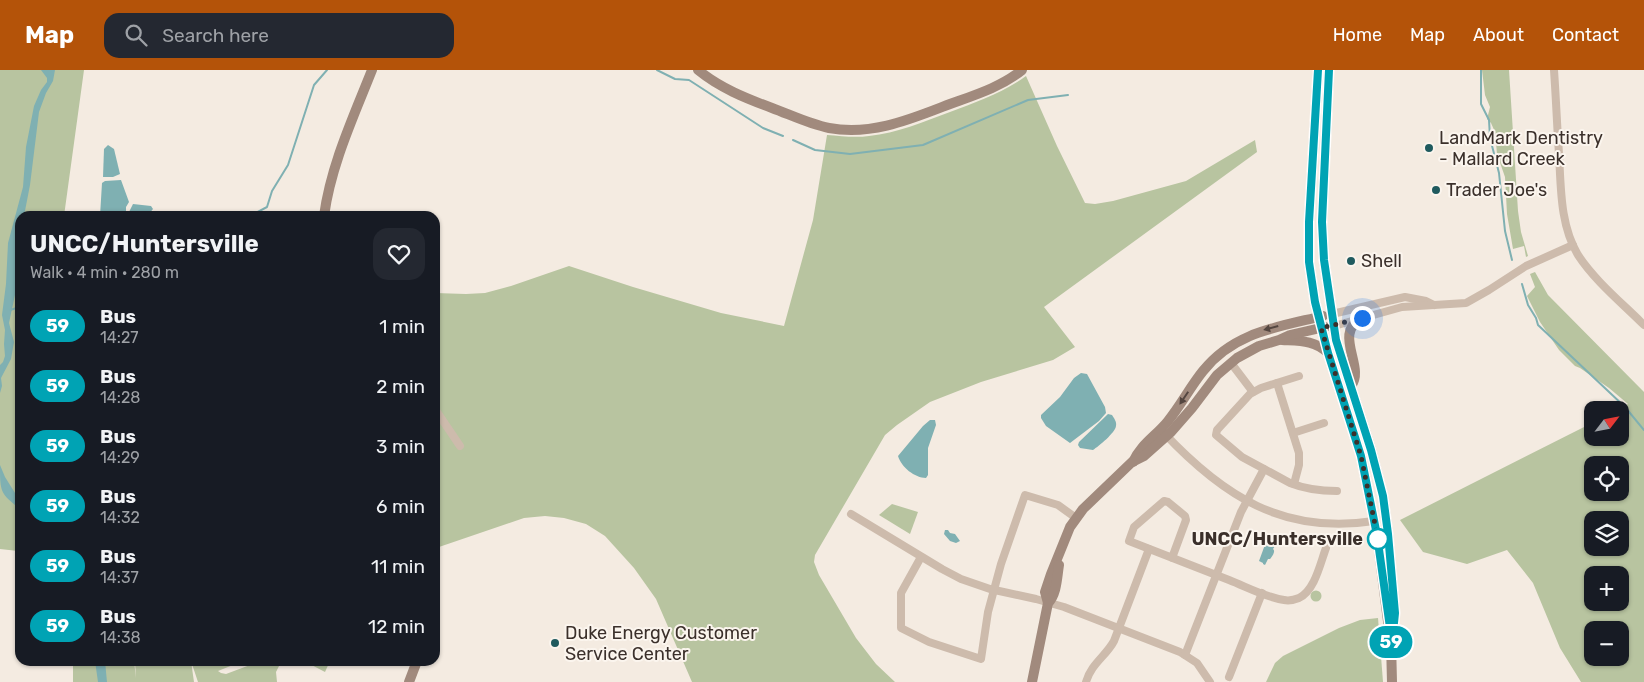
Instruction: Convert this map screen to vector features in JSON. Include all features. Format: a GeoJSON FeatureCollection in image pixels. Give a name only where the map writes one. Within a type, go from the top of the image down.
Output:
{"type":"FeatureCollection","features":[{"type":"Feature","properties":{"kind":"main road"},"geometry":{"type":"LineString","coordinates":[[325,211],[334,168],[372,70]]}},
{"type":"Feature","properties":{"kind":"main road"},"geometry":{"type":"LineString","coordinates":[[698,70],[715,83],[730,91],[806,121],[830,128],[854,130],[878,128],[918,116],[1003,83],[1022,70]]}},
{"type":"Feature","properties":{"kind":"main road"},"geometry":{"type":"LineString","coordinates":[[1318,70],[1311,167],[1308,245],[1310,276],[1328,353],[1361,456],[1383,572],[1392,642]]}},
{"type":"Feature","properties":{"kind":"main road"},"geometry":{"type":"LineString","coordinates":[[1329,70],[1322,222],[1324,260],[1336,340],[1371,450],[1383,496],[1395,613],[1392,642],[1392,682]]}},
{"type":"Feature","properties":{"kind":"main road"},"geometry":{"type":"LineString","coordinates":[[1032,682],[1048,603],[1054,593],[1059,556],[1066,536],[1076,518],[1088,503],[1132,462],[1139,450],[1188,414],[1214,379],[1231,362],[1259,346],[1320,323],[1332,314]]}},
{"type":"Feature","properties":{"kind":"main road"},"geometry":{"type":"LineString","coordinates":[[1351,386],[1356,378],[1350,345],[1350,332],[1354,323],[1362,318]]}},
{"type":"Feature","properties":{"kind":"main road"},"geometry":{"type":"LineString","coordinates":[[1163,433],[1172,416],[1204,370],[1220,354],[1240,341],[1260,331],[1320,323],[1334,326]]}},
{"type":"Feature","properties":{"kind":"main road"},"geometry":{"type":"LineString","coordinates":[[1279,340],[1311,342],[1320,346],[1328,353]]}},
{"type":"Feature","properties":{"kind":"main road"},"geometry":{"type":"LineString","coordinates":[[410,682],[415,666]]}},
{"type":"Feature","properties":{"kind":"street"},"geometry":{"type":"LineString","coordinates":[[1554,70],[1561,190],[1565,220],[1573,245],[1586,266],[1644,325]]}},
{"type":"Feature","properties":{"kind":"street"},"geometry":{"type":"LineString","coordinates":[[1334,326],[1402,307],[1466,303],[1526,266],[1573,245]]}},
{"type":"Feature","properties":{"kind":"street"},"geometry":{"type":"LineString","coordinates":[[1332,314],[1405,297],[1426,301],[1434,305]]}},
{"type":"Feature","properties":{"kind":"street"},"geometry":{"type":"LineString","coordinates":[[1231,362],[1253,392]]}},
{"type":"Feature","properties":{"kind":"street"},"geometry":{"type":"LineString","coordinates":[[1298,376],[1253,392],[1244,398],[1215,433],[1242,457],[1294,484],[1323,491],[1338,491]]}},
{"type":"Feature","properties":{"kind":"street"},"geometry":{"type":"LineString","coordinates":[[1277,383],[1300,457],[1294,484]]}},
{"type":"Feature","properties":{"kind":"street"},"geometry":{"type":"LineString","coordinates":[[440,416],[460,446]]}},
{"type":"Feature","properties":{"kind":"street"},"geometry":{"type":"LineString","coordinates":[[1293,434],[1324,423]]}},
{"type":"Feature","properties":{"kind":"street"},"geometry":{"type":"LineString","coordinates":[[1163,433],[1211,478],[1246,502],[1276,514],[1316,523],[1347,524],[1374,521]]}},
{"type":"Feature","properties":{"kind":"street"},"geometry":{"type":"LineString","coordinates":[[1186,654],[1246,502],[1264,469]]}},
{"type":"Feature","properties":{"kind":"street"},"geometry":{"type":"LineString","coordinates":[[921,556],[900,597],[901,628],[950,650],[982,659],[988,612],[1001,564],[1025,495],[1058,505],[1076,518]]}},
{"type":"Feature","properties":{"kind":"street"},"geometry":{"type":"LineString","coordinates":[[1172,558],[1186,520],[1185,516],[1166,501],[1163,501],[1134,528],[1129,541],[1172,558],[1262,593],[1287,600],[1303,596],[1311,584],[1326,548]]}},
{"type":"Feature","properties":{"kind":"street"},"geometry":{"type":"LineString","coordinates":[[851,514],[961,579],[994,590],[1034,598],[1064,607],[1186,654],[1197,663],[1210,682]]}},
{"type":"Feature","properties":{"kind":"street"},"geometry":{"type":"LineString","coordinates":[[1086,682],[1094,664],[1111,646],[1149,549]]}},
{"type":"Feature","properties":{"kind":"street"},"geometry":{"type":"LineString","coordinates":[[1229,677],[1262,593]]}},
{"type":"Feature","properties":{"kind":"green space"},"geometry":{"type":"Polygon","coordinates":[[[0,70],[84,70],[65,211],[15,211],[15,551],[0,549],[0,70]]]}},
{"type":"Feature","properties":{"kind":"green space"},"geometry":{"type":"Polygon","coordinates":[[[1482,70],[1509,70],[1518,211],[1521,232],[1528,256],[1526,257],[1524,246],[1513,249],[1507,214],[1505,177],[1497,154],[1495,132],[1487,119],[1490,107],[1485,95],[1482,70]]]}},
{"type":"Feature","properties":{"kind":"green space"},"geometry":{"type":"Polygon","coordinates":[[[1026,76],[1085,203],[1095,204],[1113,201],[1186,181],[1255,140],[1257,152],[1044,307],[1075,347],[1053,360],[981,382],[930,402],[885,435],[815,555],[814,562],[819,575],[856,638],[876,664],[895,682],[692,682],[656,599],[634,568],[605,536],[586,524],[564,518],[545,516],[524,518],[440,547],[440,293],[485,293],[569,266],[721,313],[784,326],[813,220],[827,135],[864,137],[900,130],[989,97],[1026,76]]]}},
{"type":"Feature","properties":{"kind":"green space"},"geometry":{"type":"Polygon","coordinates":[[[1535,272],[1548,295],[1644,392],[1644,682],[1581,682],[1560,648],[1533,583],[1507,550],[1467,564],[1423,552],[1400,520],[1584,427],[1584,446],[1629,446],[1629,401],[1624,401],[1609,388],[1575,366],[1559,350],[1540,322],[1527,296],[1535,287],[1530,274],[1535,272]]]}},
{"type":"Feature","properties":{"kind":"green space"},"geometry":{"type":"Polygon","coordinates":[[[892,504],[918,512],[910,534],[879,515],[892,504]]]}},
{"type":"Feature","properties":{"kind":"green space"},"geometry":{"type":"Polygon","coordinates":[[[1316,590],[1322,596],[1316,602],[1310,596],[1316,590]]]}},
{"type":"Feature","properties":{"kind":"green space"},"geometry":{"type":"Polygon","coordinates":[[[1378,618],[1383,682],[1266,682],[1275,663],[1283,656],[1339,628],[1360,620],[1378,618]]]}},
{"type":"Feature","properties":{"kind":"green space"},"geometry":{"type":"Polygon","coordinates":[[[73,666],[135,666],[136,678],[135,666],[192,666],[194,682],[73,682],[73,666]]]}},
{"type":"Feature","properties":{"kind":"green space"},"geometry":{"type":"Polygon","coordinates":[[[193,666],[230,666],[218,671],[226,674],[248,666],[279,666],[276,672],[277,682],[198,682],[193,666]]]}},
{"type":"Feature","properties":{"kind":"green space"},"geometry":{"type":"Polygon","coordinates":[[[314,666],[328,666],[325,672],[314,666]]]}},
{"type":"Feature","properties":{"kind":"water"},"geometry":{"type":"Polygon","coordinates":[[[41,70],[55,70],[53,81],[39,112],[25,211],[17,211],[23,187],[26,147],[34,106],[47,82],[47,78],[41,70]]]}},
{"type":"Feature","properties":{"kind":"water"},"geometry":{"type":"Polygon","coordinates":[[[108,145],[114,149],[120,174],[113,177],[103,177],[104,149],[108,145]]]}},
{"type":"Feature","properties":{"kind":"water"},"geometry":{"type":"Polygon","coordinates":[[[121,180],[129,202],[126,211],[100,211],[102,183],[105,181],[121,180]]]}},
{"type":"Feature","properties":{"kind":"water"},"geometry":{"type":"Polygon","coordinates":[[[133,204],[151,206],[153,209],[151,211],[130,211],[133,204]]]}},
{"type":"Feature","properties":{"kind":"water"},"geometry":{"type":"Polygon","coordinates":[[[15,217],[15,295],[9,323],[14,342],[11,359],[1,378],[2,386],[0,393],[0,365],[5,356],[5,330],[2,315],[8,243],[15,217]]]}},
{"type":"Feature","properties":{"kind":"water"},"geometry":{"type":"Polygon","coordinates":[[[1081,373],[1087,374],[1105,407],[1106,413],[1099,421],[1070,443],[1046,426],[1041,415],[1060,397],[1074,378],[1081,373]]]}},
{"type":"Feature","properties":{"kind":"water"},"geometry":{"type":"Polygon","coordinates":[[[1108,414],[1112,415],[1116,422],[1113,432],[1093,450],[1080,448],[1079,442],[1108,414]]]}},
{"type":"Feature","properties":{"kind":"water"},"geometry":{"type":"Polygon","coordinates":[[[930,420],[935,420],[936,425],[928,448],[928,475],[926,478],[922,478],[909,471],[902,464],[898,456],[930,420]]]}},
{"type":"Feature","properties":{"kind":"water"},"geometry":{"type":"Polygon","coordinates":[[[0,465],[15,493],[15,505],[2,491],[0,465]]]}},
{"type":"Feature","properties":{"kind":"water"},"geometry":{"type":"Polygon","coordinates":[[[945,530],[955,534],[960,541],[956,543],[950,541],[944,534],[945,530]]]}},
{"type":"Feature","properties":{"kind":"water"},"geometry":{"type":"Polygon","coordinates":[[[1273,541],[1277,543],[1273,549],[1274,553],[1265,565],[1259,561],[1266,542],[1272,544],[1273,541]]]}},
{"type":"Feature","properties":{"kind":"water"},"geometry":{"type":"Polygon","coordinates":[[[96,666],[105,666],[107,682],[98,682],[96,666]]]}},
{"type":"Feature","properties":{"kind":"waterway"},"geometry":{"type":"LineString","coordinates":[[259,211],[267,207],[272,191],[288,165],[314,85],[327,70]]}},
{"type":"Feature","properties":{"kind":"waterway"},"geometry":{"type":"LineString","coordinates":[[657,70],[675,79],[689,80],[763,128],[783,136]]}},
{"type":"Feature","properties":{"kind":"waterway"},"geometry":{"type":"LineString","coordinates":[[1481,70],[1481,104],[1489,120],[1490,138],[1499,173],[1505,231],[1512,260]]}},
{"type":"Feature","properties":{"kind":"waterway"},"geometry":{"type":"LineString","coordinates":[[793,140],[815,150],[850,154],[923,145],[1028,100],[1068,95]]}},
{"type":"Feature","properties":{"kind":"waterway"},"geometry":{"type":"LineString","coordinates":[[1522,284],[1528,305],[1538,325],[1625,407],[1644,430]]}},
{"type":"Feature","properties":{"kind":"waterway"},"geometry":{"type":"LineString","coordinates":[[10,310],[15,308]]}},
{"type":"Feature","properties":{"kind":"bus line","name":"59"},"geometry":{"type":"LineString","coordinates":[[1318,70],[1311,167],[1308,245],[1310,276],[1328,353],[1361,456],[1377,535],[1392,642],[1395,613],[1383,496],[1371,450],[1336,340],[1322,247],[1329,70]]}},
{"type":"Feature","properties":{"kind":"place","name":"LandMark Dentistry - Mallard Creek"},"geometry":{"type":"Point","coordinates":[1429,148]}},
{"type":"Feature","properties":{"kind":"place","name":"Trader Joe's"},"geometry":{"type":"Point","coordinates":[1436,190]}},
{"type":"Feature","properties":{"kind":"place","name":"Shell"},"geometry":{"type":"Point","coordinates":[1351,261]}},
{"type":"Feature","properties":{"kind":"place","name":"UNCC/Huntersville"},"geometry":{"type":"Point","coordinates":[1378,539]}},
{"type":"Feature","properties":{"kind":"place","name":"Duke Energy Customer Service Center"},"geometry":{"type":"Point","coordinates":[555,643]}},
{"type":"Feature","properties":{"kind":"route"},"geometry":{"type":"LineString","coordinates":[[1362,318],[1321,328],[1361,456],[1378,539]]}}]}
